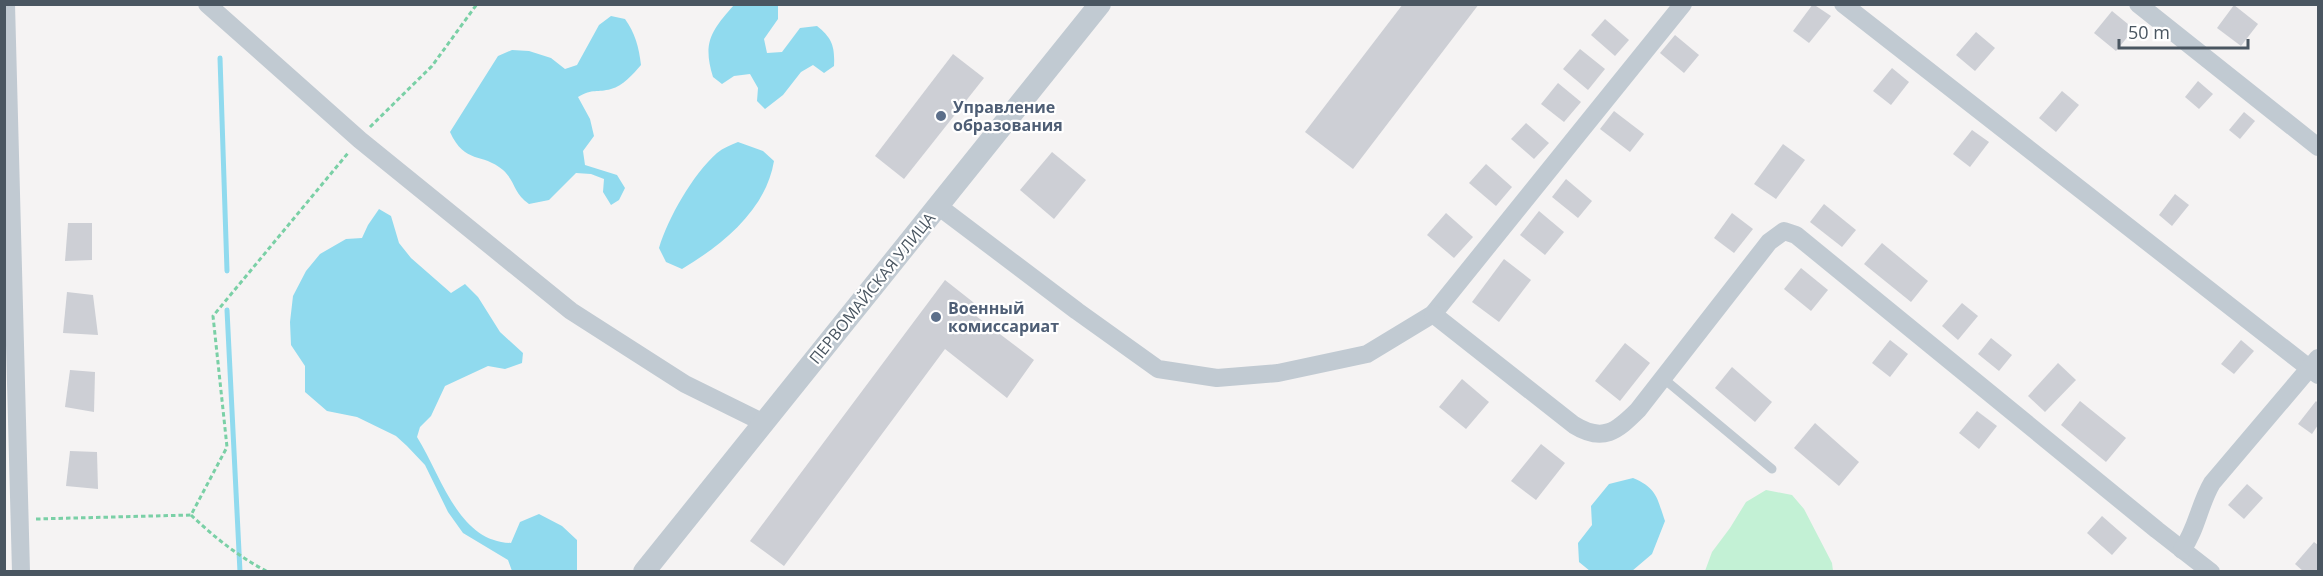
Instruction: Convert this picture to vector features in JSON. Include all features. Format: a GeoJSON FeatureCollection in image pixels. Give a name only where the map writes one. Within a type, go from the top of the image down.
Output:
{"type":"FeatureCollection","features":[{"type":"Feature","properties":{"kind":"street"},"geometry":{"type":"LineString","coordinates":[[6,4],[21,572]]}},
{"type":"Feature","properties":{"kind":"street"},"geometry":{"type":"LineString","coordinates":[[207,4],[360,140],[571,311],[685,384],[764,423]]}},
{"type":"Feature","properties":{"kind":"street","name":"ПЕРВОМАЙСКАЯ УЛИЦА"},"geometry":{"type":"LineString","coordinates":[[644,572],[1100,4]]}},
{"type":"Feature","properties":{"kind":"street"},"geometry":{"type":"LineString","coordinates":[[938,206],[1158,369],[1217,378],[1278,373],[1368,354],[1433,314],[1683,4]]}},
{"type":"Feature","properties":{"kind":"street"},"geometry":{"type":"LineString","coordinates":[[1843,4],[2316,367],[2212,483],[2203,499],[2192,535],[2182,550]]}},
{"type":"Feature","properties":{"kind":"street"},"geometry":{"type":"LineString","coordinates":[[2138,4],[2319,147]]}},
{"type":"Feature","properties":{"kind":"street"},"geometry":{"type":"LineString","coordinates":[[1433,314],[1586,432],[1603,434],[1620,428],[1664,379],[1769,242],[1784,231],[1797,235],[2211,572]]}},
{"type":"Feature","properties":{"kind":"lane"},"geometry":{"type":"LineString","coordinates":[[1664,379],[1772,469]]}},
{"type":"Feature","properties":{"kind":"path"},"geometry":{"type":"LineString","coordinates":[[190,515],[227,447],[213,316],[360,140],[432,66],[477,4]]}},
{"type":"Feature","properties":{"kind":"path"},"geometry":{"type":"LineString","coordinates":[[20,520],[190,515],[245,559],[268,572]]}},
{"type":"Feature","properties":{"kind":"green space"},"geometry":{"type":"Polygon","coordinates":[[[1766,490],[1792,495],[1804,509],[1832,563],[1833,571],[1705,571],[1712,552],[1746,502],[1766,490]]]}},
{"type":"Feature","properties":{"kind":"water"},"geometry":{"type":"Polygon","coordinates":[[[734,5],[778,5],[778,19],[764,39],[767,53],[782,52],[800,28],[817,26],[826,34],[831,43],[834,66],[824,73],[813,65],[801,72],[783,95],[765,109],[757,101],[758,88],[750,74],[734,76],[722,84],[713,77],[709,45],[720,22],[734,5]]]}},
{"type":"Feature","properties":{"kind":"water"},"geometry":{"type":"Polygon","coordinates":[[[611,16],[625,19],[636,41],[641,65],[620,85],[578,97],[590,119],[594,136],[583,151],[585,165],[617,175],[625,188],[619,200],[611,205],[603,192],[604,179],[591,174],[576,173],[549,200],[529,204],[520,196],[503,170],[488,161],[468,154],[450,132],[498,56],[512,50],[529,51],[551,58],[565,69],[577,65],[599,25],[611,16]]]}},
{"type":"Feature","properties":{"kind":"water"},"geometry":{"type":"Polygon","coordinates":[[[738,142],[763,151],[774,161],[762,195],[740,224],[712,249],[682,269],[666,262],[659,248],[668,223],[682,197],[699,172],[719,151],[738,142]]]}},
{"type":"Feature","properties":{"kind":"water"},"geometry":{"type":"Polygon","coordinates":[[[379,209],[391,216],[399,243],[411,258],[451,293],[465,284],[478,297],[500,332],[523,353],[522,363],[505,369],[488,366],[445,386],[431,416],[420,427],[417,437],[443,487],[464,519],[477,531],[493,540],[511,543],[520,522],[539,514],[562,526],[577,540],[577,571],[512,571],[508,560],[463,533],[448,512],[425,465],[396,436],[357,417],[327,411],[305,392],[305,366],[291,345],[290,322],[293,296],[306,271],[320,254],[346,239],[362,238],[379,209]]]}},
{"type":"Feature","properties":{"kind":"water"},"geometry":{"type":"Polygon","coordinates":[[[1633,478],[1652,490],[1665,521],[1652,554],[1632,571],[1590,571],[1579,562],[1578,543],[1592,525],[1591,506],[1609,484],[1633,478]]]}},
{"type":"Feature","properties":{"kind":"building"},"geometry":{"type":"Polygon","coordinates":[[[1403,4],[1479,4],[1353,169],[1305,132],[1403,4]]]}},
{"type":"Feature","properties":{"kind":"building"},"geometry":{"type":"Polygon","coordinates":[[[1813,4],[1831,16],[1809,43],[1793,31],[1813,4]]]}},
{"type":"Feature","properties":{"kind":"building"},"geometry":{"type":"Polygon","coordinates":[[[2234,5],[2258,24],[2241,46],[2217,28],[2234,5]]]}},
{"type":"Feature","properties":{"kind":"building"},"geometry":{"type":"Polygon","coordinates":[[[2112,11],[2134,29],[2116,51],[2094,33],[2112,11]]]}},
{"type":"Feature","properties":{"kind":"building"},"geometry":{"type":"Polygon","coordinates":[[[1605,19],[1629,40],[1615,56],[1591,35],[1605,19]]]}},
{"type":"Feature","properties":{"kind":"building"},"geometry":{"type":"Polygon","coordinates":[[[1976,32],[1995,48],[1975,71],[1956,55],[1976,32]]]}},
{"type":"Feature","properties":{"kind":"building"},"geometry":{"type":"Polygon","coordinates":[[[1675,35],[1699,55],[1684,73],[1660,53],[1675,35]]]}},
{"type":"Feature","properties":{"kind":"building"},"geometry":{"type":"Polygon","coordinates":[[[1580,49],[1605,69],[1588,90],[1563,69],[1580,49]]]}},
{"type":"Feature","properties":{"kind":"building"},"geometry":{"type":"Polygon","coordinates":[[[953,54],[984,78],[904,179],[875,156],[953,54]]]}},
{"type":"Feature","properties":{"kind":"building"},"geometry":{"type":"Polygon","coordinates":[[[1892,68],[1909,82],[1891,105],[1873,91],[1892,68]]]}},
{"type":"Feature","properties":{"kind":"building"},"geometry":{"type":"Polygon","coordinates":[[[2198,81],[2213,94],[2199,109],[2185,97],[2198,81]]]}},
{"type":"Feature","properties":{"kind":"building"},"geometry":{"type":"Polygon","coordinates":[[[1558,83],[1581,102],[1564,122],[1541,104],[1558,83]]]}},
{"type":"Feature","properties":{"kind":"building"},"geometry":{"type":"Polygon","coordinates":[[[2062,91],[2079,105],[2056,132],[2039,118],[2062,91]]]}},
{"type":"Feature","properties":{"kind":"building"},"geometry":{"type":"Polygon","coordinates":[[[1614,111],[1644,134],[1630,152],[1600,129],[1614,111]]]}},
{"type":"Feature","properties":{"kind":"building"},"geometry":{"type":"Polygon","coordinates":[[[2244,112],[2255,121],[2240,139],[2229,130],[2244,112]]]}},
{"type":"Feature","properties":{"kind":"building"},"geometry":{"type":"Polygon","coordinates":[[[1526,123],[1549,143],[1534,159],[1511,139],[1526,123]]]}},
{"type":"Feature","properties":{"kind":"building"},"geometry":{"type":"Polygon","coordinates":[[[1972,130],[1989,142],[1970,167],[1953,154],[1972,130]]]}},
{"type":"Feature","properties":{"kind":"building"},"geometry":{"type":"Polygon","coordinates":[[[1783,144],[1805,160],[1776,199],[1754,184],[1783,144]]]}},
{"type":"Feature","properties":{"kind":"building"},"geometry":{"type":"Polygon","coordinates":[[[1052,152],[1086,180],[1054,219],[1020,190],[1052,152]]]}},
{"type":"Feature","properties":{"kind":"building"},"geometry":{"type":"Polygon","coordinates":[[[1486,164],[1512,187],[1496,206],[1469,183],[1486,164]]]}},
{"type":"Feature","properties":{"kind":"building"},"geometry":{"type":"Polygon","coordinates":[[[1566,179],[1592,201],[1578,218],[1552,197],[1566,179]]]}},
{"type":"Feature","properties":{"kind":"building"},"geometry":{"type":"Polygon","coordinates":[[[2175,194],[2189,205],[2172,226],[2159,215],[2175,194]]]}},
{"type":"Feature","properties":{"kind":"building"},"geometry":{"type":"Polygon","coordinates":[[[1824,204],[1856,230],[1842,247],[1810,222],[1824,204]]]}},
{"type":"Feature","properties":{"kind":"building"},"geometry":{"type":"Polygon","coordinates":[[[1539,211],[1564,232],[1545,255],[1520,235],[1539,211]]]}},
{"type":"Feature","properties":{"kind":"building"},"geometry":{"type":"Polygon","coordinates":[[[1446,213],[1473,237],[1454,258],[1427,235],[1446,213]]]}},
{"type":"Feature","properties":{"kind":"building"},"geometry":{"type":"Polygon","coordinates":[[[1732,213],[1753,229],[1734,253],[1714,238],[1732,213]]]}},
{"type":"Feature","properties":{"kind":"building"},"geometry":{"type":"Polygon","coordinates":[[[68,223],[92,223],[92,260],[65,261],[68,223]]]}},
{"type":"Feature","properties":{"kind":"building"},"geometry":{"type":"Polygon","coordinates":[[[1882,243],[1928,281],[1911,302],[1864,264],[1882,243]]]}},
{"type":"Feature","properties":{"kind":"building"},"geometry":{"type":"Polygon","coordinates":[[[1504,259],[1531,280],[1499,322],[1472,302],[1504,259]]]}},
{"type":"Feature","properties":{"kind":"building"},"geometry":{"type":"Polygon","coordinates":[[[1801,268],[1828,290],[1811,311],[1784,289],[1801,268]]]}},
{"type":"Feature","properties":{"kind":"building"},"geometry":{"type":"Polygon","coordinates":[[[945,280],[978,306],[972,313],[1034,360],[1007,398],[945,349],[784,566],[750,541],[945,280]]]}},
{"type":"Feature","properties":{"kind":"building"},"geometry":{"type":"Polygon","coordinates":[[[67,292],[93,295],[98,335],[63,333],[67,292]]]}},
{"type":"Feature","properties":{"kind":"building"},"geometry":{"type":"Polygon","coordinates":[[[1962,303],[1978,316],[1958,340],[1942,326],[1962,303]]]}},
{"type":"Feature","properties":{"kind":"building"},"geometry":{"type":"Polygon","coordinates":[[[1991,338],[2012,355],[1999,371],[1978,354],[1991,338]]]}},
{"type":"Feature","properties":{"kind":"building"},"geometry":{"type":"Polygon","coordinates":[[[1890,340],[1908,354],[1890,377],[1872,363],[1890,340]]]}},
{"type":"Feature","properties":{"kind":"building"},"geometry":{"type":"Polygon","coordinates":[[[2241,340],[2254,351],[2234,374],[2221,364],[2241,340]]]}},
{"type":"Feature","properties":{"kind":"building"},"geometry":{"type":"Polygon","coordinates":[[[1625,343],[1650,363],[1620,401],[1595,381],[1625,343]]]}},
{"type":"Feature","properties":{"kind":"building"},"geometry":{"type":"Polygon","coordinates":[[[2058,363],[2076,380],[2045,412],[2028,396],[2058,363]]]}},
{"type":"Feature","properties":{"kind":"building"},"geometry":{"type":"Polygon","coordinates":[[[1732,367],[1772,402],[1755,422],[1715,388],[1732,367]]]}},
{"type":"Feature","properties":{"kind":"building"},"geometry":{"type":"Polygon","coordinates":[[[70,370],[95,372],[94,412],[65,407],[70,370]]]}},
{"type":"Feature","properties":{"kind":"building"},"geometry":{"type":"Polygon","coordinates":[[[1462,379],[1489,402],[1466,429],[1439,407],[1462,379]]]}},
{"type":"Feature","properties":{"kind":"building"},"geometry":{"type":"Polygon","coordinates":[[[2080,401],[2126,438],[2106,462],[2061,425],[2080,401]]]}},
{"type":"Feature","properties":{"kind":"building"},"geometry":{"type":"Polygon","coordinates":[[[2316,401],[2318,403],[2318,425],[2312,434],[2298,424],[2316,401]]]}},
{"type":"Feature","properties":{"kind":"building"},"geometry":{"type":"Polygon","coordinates":[[[1977,411],[1997,426],[1979,449],[1959,433],[1977,411]]]}},
{"type":"Feature","properties":{"kind":"building"},"geometry":{"type":"Polygon","coordinates":[[[1815,423],[1859,462],[1839,486],[1794,448],[1815,423]]]}},
{"type":"Feature","properties":{"kind":"building"},"geometry":{"type":"Polygon","coordinates":[[[1541,444],[1565,463],[1536,500],[1511,481],[1541,444]]]}},
{"type":"Feature","properties":{"kind":"building"},"geometry":{"type":"Polygon","coordinates":[[[70,451],[97,452],[98,489],[66,486],[70,451]]]}},
{"type":"Feature","properties":{"kind":"building"},"geometry":{"type":"Polygon","coordinates":[[[2247,484],[2263,498],[2244,519],[2228,505],[2247,484]]]}},
{"type":"Feature","properties":{"kind":"building"},"geometry":{"type":"Polygon","coordinates":[[[2102,516],[2127,538],[2112,555],[2087,533],[2102,516]]]}},
{"type":"Feature","properties":{"kind":"building"},"geometry":{"type":"Polygon","coordinates":[[[2314,542],[2318,545],[2318,572],[2304,572],[2295,564],[2314,542]]]}},
{"type":"Feature","properties":{"kind":"waterway"},"geometry":{"type":"LineString","coordinates":[[220,58],[227,271]]}},
{"type":"Feature","properties":{"kind":"waterway"},"geometry":{"type":"LineString","coordinates":[[227,310],[240,572]]}},
{"type":"Feature","properties":{"kind":"place","name":"Управление образования"},"geometry":{"type":"Point","coordinates":[941,116]}},
{"type":"Feature","properties":{"kind":"place","name":"Военный комиссариат"},"geometry":{"type":"Point","coordinates":[936,317]}}]}
